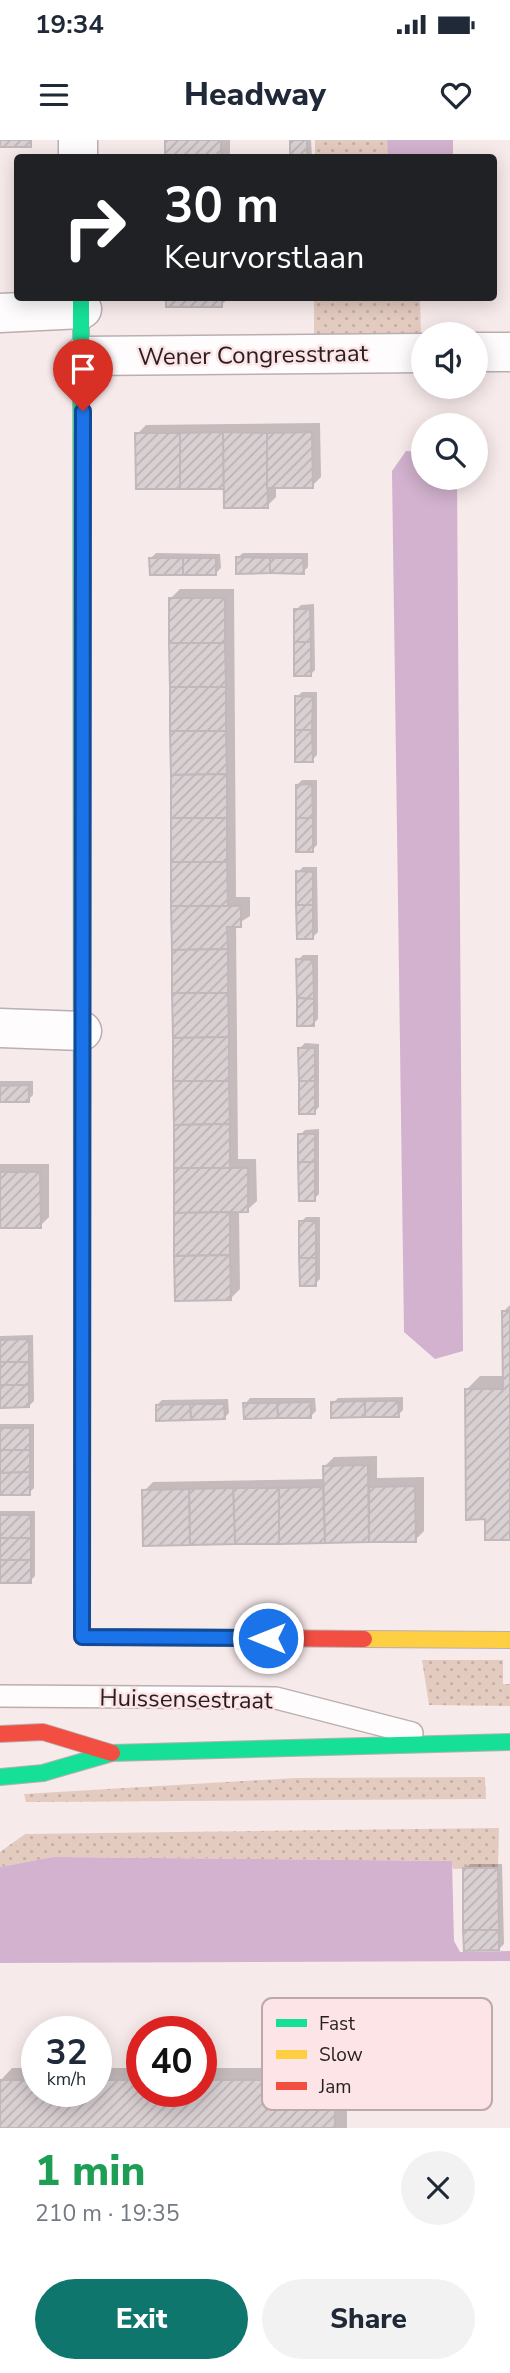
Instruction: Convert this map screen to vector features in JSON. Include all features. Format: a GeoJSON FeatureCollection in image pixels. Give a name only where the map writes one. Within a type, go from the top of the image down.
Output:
{"type":"FeatureCollection","features":[{"type":"Feature","properties":{"kind":"street"},"geometry":{"type":"LineString","coordinates":[[0,313],[82,303],[82,1637],[510,1640]]}},
{"type":"Feature","properties":{"kind":"street"},"geometry":{"type":"LineString","coordinates":[[488,352],[510,352]]}},
{"type":"Feature","properties":{"kind":"street","name":"Wener Congresstraat"},"geometry":{"type":"LineString","coordinates":[[83,356],[411,353]]}},
{"type":"Feature","properties":{"kind":"street"},"geometry":{"type":"LineString","coordinates":[[0,1028],[82,1031]]}},
{"type":"Feature","properties":{"kind":"street","name":"Huissensestraat"},"geometry":{"type":"LineString","coordinates":[[0,1734],[43,1732],[112,1754]]}},
{"type":"Feature","properties":{"kind":"street","name":"Huissensestraat"},"geometry":{"type":"LineString","coordinates":[[0,1777],[43,1773],[112,1754],[510,1742]]}},
{"type":"Feature","properties":{"kind":"lane","name":"Huissensestraat"},"geometry":{"type":"LineString","coordinates":[[0,1696],[276,1698],[451,1743]]}},
{"type":"Feature","properties":{"kind":"shaded area"},"geometry":{"type":"Polygon","coordinates":[[[315,140],[387,140],[388,154],[315,154],[315,140]]]}},
{"type":"Feature","properties":{"kind":"shaded area"},"geometry":{"type":"Polygon","coordinates":[[[387,140],[453,140],[453,154],[388,154],[387,140]]]}},
{"type":"Feature","properties":{"kind":"shaded area"},"geometry":{"type":"Polygon","coordinates":[[[314,301],[420,301],[421,322],[411,322],[411,340],[314,340],[314,301]]]}},
{"type":"Feature","properties":{"kind":"shaded area"},"geometry":{"type":"Polygon","coordinates":[[[406,451],[411,451],[411,490],[457,490],[463,1351],[435,1359],[404,1332],[392,471],[406,451]]]}},
{"type":"Feature","properties":{"kind":"shaded area"},"geometry":{"type":"Polygon","coordinates":[[[422,1660],[503,1660],[503,1684],[510,1684],[510,1706],[429,1705],[422,1660]]]}},
{"type":"Feature","properties":{"kind":"shaded area"},"geometry":{"type":"Polygon","coordinates":[[[485,1777],[486,1799],[26,1802],[24,1794],[296,1778],[485,1777]]]}},
{"type":"Feature","properties":{"kind":"shaded area"},"geometry":{"type":"Polygon","coordinates":[[[499,1828],[498,1868],[453,1869],[452,1861],[53,1857],[0,1867],[0,1852],[25,1834],[499,1828]]]}},
{"type":"Feature","properties":{"kind":"shaded area"},"geometry":{"type":"Polygon","coordinates":[[[53,1857],[452,1861],[454,1941],[460,1952],[510,1951],[510,1961],[0,1963],[0,1867],[53,1857]]]}},
{"type":"Feature","properties":{"kind":"building"},"geometry":{"type":"Polygon","coordinates":[[[0,140],[31,140],[31,147],[0,147],[0,140]]]}},
{"type":"Feature","properties":{"kind":"building"},"geometry":{"type":"Polygon","coordinates":[[[165,140],[221,140],[221,154],[165,154],[165,140]]]}},
{"type":"Feature","properties":{"kind":"building"},"geometry":{"type":"Polygon","coordinates":[[[290,140],[307,140],[307,154],[290,154],[290,140]]]}},
{"type":"Feature","properties":{"kind":"building"},"geometry":{"type":"Polygon","coordinates":[[[166,301],[222,301],[222,307],[166,307],[166,301]]]}},
{"type":"Feature","properties":{"kind":"building"},"geometry":{"type":"Polygon","coordinates":[[[223,432],[224,489],[180,489],[180,433],[223,432]]]}},
{"type":"Feature","properties":{"kind":"building"},"geometry":{"type":"Polygon","coordinates":[[[223,432],[267,433],[268,508],[224,508],[223,432]]]}},
{"type":"Feature","properties":{"kind":"building"},"geometry":{"type":"Polygon","coordinates":[[[312,432],[313,488],[267,488],[267,433],[312,432]]]}},
{"type":"Feature","properties":{"kind":"building"},"geometry":{"type":"Polygon","coordinates":[[[135,433],[180,433],[180,489],[136,489],[135,433]]]}},
{"type":"Feature","properties":{"kind":"building"},"geometry":{"type":"Polygon","coordinates":[[[236,557],[270,558],[270,573],[236,574],[236,557]]]}},
{"type":"Feature","properties":{"kind":"building"},"geometry":{"type":"Polygon","coordinates":[[[149,558],[183,558],[183,575],[150,575],[149,558]]]}},
{"type":"Feature","properties":{"kind":"building"},"geometry":{"type":"Polygon","coordinates":[[[183,558],[216,558],[216,575],[183,575],[183,558]]]}},
{"type":"Feature","properties":{"kind":"building"},"geometry":{"type":"Polygon","coordinates":[[[270,558],[303,558],[304,574],[270,573],[270,558]]]}},
{"type":"Feature","properties":{"kind":"building"},"geometry":{"type":"Polygon","coordinates":[[[169,598],[225,598],[225,643],[169,643],[169,598]]]}},
{"type":"Feature","properties":{"kind":"building"},"geometry":{"type":"Polygon","coordinates":[[[294,609],[310,609],[311,642],[294,642],[294,609]]]}},
{"type":"Feature","properties":{"kind":"building"},"geometry":{"type":"Polygon","coordinates":[[[294,642],[311,642],[311,676],[294,676],[294,642]]]}},
{"type":"Feature","properties":{"kind":"building"},"geometry":{"type":"Polygon","coordinates":[[[169,643],[225,643],[226,687],[170,687],[169,643]]]}},
{"type":"Feature","properties":{"kind":"building"},"geometry":{"type":"Polygon","coordinates":[[[170,687],[226,687],[226,731],[170,731],[170,687]]]}},
{"type":"Feature","properties":{"kind":"building"},"geometry":{"type":"Polygon","coordinates":[[[295,696],[313,697],[312,730],[295,730],[295,696]]]}},
{"type":"Feature","properties":{"kind":"building"},"geometry":{"type":"Polygon","coordinates":[[[295,730],[312,730],[313,762],[295,762],[295,730]]]}},
{"type":"Feature","properties":{"kind":"building"},"geometry":{"type":"Polygon","coordinates":[[[170,731],[226,731],[227,774],[171,775],[170,731]]]}},
{"type":"Feature","properties":{"kind":"building"},"geometry":{"type":"Polygon","coordinates":[[[227,774],[227,818],[171,818],[171,775],[227,774]]]}},
{"type":"Feature","properties":{"kind":"building"},"geometry":{"type":"Polygon","coordinates":[[[312,784],[313,818],[296,818],[296,785],[312,784]]]}},
{"type":"Feature","properties":{"kind":"building"},"geometry":{"type":"Polygon","coordinates":[[[171,818],[227,818],[227,862],[171,862],[171,818]]]}},
{"type":"Feature","properties":{"kind":"building"},"geometry":{"type":"Polygon","coordinates":[[[296,818],[313,818],[313,852],[296,852],[296,818]]]}},
{"type":"Feature","properties":{"kind":"building"},"geometry":{"type":"Polygon","coordinates":[[[171,862],[227,862],[228,906],[171,906],[171,862]]]}},
{"type":"Feature","properties":{"kind":"building"},"geometry":{"type":"Polygon","coordinates":[[[296,871],[313,872],[313,905],[296,905],[296,871]]]}},
{"type":"Feature","properties":{"kind":"building"},"geometry":{"type":"Polygon","coordinates":[[[296,905],[313,905],[313,939],[297,939],[296,905]]]}},
{"type":"Feature","properties":{"kind":"building"},"geometry":{"type":"Polygon","coordinates":[[[171,906],[241,906],[241,927],[227,927],[228,949],[172,950],[171,906]]]}},
{"type":"Feature","properties":{"kind":"building"},"geometry":{"type":"Polygon","coordinates":[[[228,949],[228,993],[172,993],[172,950],[228,949]]]}},
{"type":"Feature","properties":{"kind":"building"},"geometry":{"type":"Polygon","coordinates":[[[296,959],[313,960],[314,999],[297,998],[296,959]]]}},
{"type":"Feature","properties":{"kind":"building"},"geometry":{"type":"Polygon","coordinates":[[[172,993],[228,993],[229,1037],[173,1038],[172,993]]]}},
{"type":"Feature","properties":{"kind":"building"},"geometry":{"type":"Polygon","coordinates":[[[297,998],[314,999],[314,1026],[297,1026],[297,998]]]}},
{"type":"Feature","properties":{"kind":"building"},"geometry":{"type":"Polygon","coordinates":[[[229,1037],[229,1081],[173,1081],[173,1038],[229,1037]]]}},
{"type":"Feature","properties":{"kind":"building"},"geometry":{"type":"Polygon","coordinates":[[[298,1048],[315,1048],[315,1081],[299,1081],[298,1048]]]}},
{"type":"Feature","properties":{"kind":"building"},"geometry":{"type":"Polygon","coordinates":[[[173,1081],[229,1081],[230,1124],[174,1125],[173,1081]]]}},
{"type":"Feature","properties":{"kind":"building"},"geometry":{"type":"Polygon","coordinates":[[[299,1081],[315,1081],[315,1114],[299,1114],[299,1081]]]}},
{"type":"Feature","properties":{"kind":"building"},"geometry":{"type":"Polygon","coordinates":[[[29,1085],[29,1102],[0,1102],[0,1086],[29,1085]]]}},
{"type":"Feature","properties":{"kind":"building"},"geometry":{"type":"Polygon","coordinates":[[[230,1124],[230,1168],[174,1168],[174,1125],[230,1124]]]}},
{"type":"Feature","properties":{"kind":"building"},"geometry":{"type":"Polygon","coordinates":[[[298,1134],[315,1134],[315,1162],[298,1162],[298,1134]]]}},
{"type":"Feature","properties":{"kind":"building"},"geometry":{"type":"Polygon","coordinates":[[[298,1162],[315,1162],[315,1201],[299,1201],[298,1162]]]}},
{"type":"Feature","properties":{"kind":"building"},"geometry":{"type":"Polygon","coordinates":[[[174,1168],[248,1168],[248,1212],[174,1213],[174,1168]]]}},
{"type":"Feature","properties":{"kind":"building"},"geometry":{"type":"Polygon","coordinates":[[[0,1172],[40,1172],[41,1228],[0,1228],[0,1172]]]}},
{"type":"Feature","properties":{"kind":"building"},"geometry":{"type":"Polygon","coordinates":[[[230,1212],[230,1255],[174,1256],[174,1213],[230,1212]]]}},
{"type":"Feature","properties":{"kind":"building"},"geometry":{"type":"Polygon","coordinates":[[[299,1221],[316,1221],[316,1258],[299,1258],[299,1221]]]}},
{"type":"Feature","properties":{"kind":"building"},"geometry":{"type":"Polygon","coordinates":[[[230,1255],[231,1300],[175,1301],[174,1256],[230,1255]]]}},
{"type":"Feature","properties":{"kind":"building"},"geometry":{"type":"Polygon","coordinates":[[[299,1258],[316,1258],[316,1286],[300,1286],[299,1258]]]}},
{"type":"Feature","properties":{"kind":"building"},"geometry":{"type":"Polygon","coordinates":[[[502,1311],[510,1311],[510,1540],[485,1540],[485,1519],[466,1520],[465,1389],[503,1389],[502,1311]]]}},
{"type":"Feature","properties":{"kind":"building"},"geometry":{"type":"Polygon","coordinates":[[[29,1339],[29,1362],[0,1362],[0,1340],[29,1339]]]}},
{"type":"Feature","properties":{"kind":"building"},"geometry":{"type":"Polygon","coordinates":[[[0,1362],[29,1362],[29,1385],[0,1385],[0,1362]]]}},
{"type":"Feature","properties":{"kind":"building"},"geometry":{"type":"Polygon","coordinates":[[[0,1385],[29,1385],[29,1407],[0,1408],[0,1385]]]}},
{"type":"Feature","properties":{"kind":"building"},"geometry":{"type":"Polygon","coordinates":[[[365,1401],[365,1417],[331,1418],[331,1402],[365,1401]]]}},
{"type":"Feature","properties":{"kind":"building"},"geometry":{"type":"Polygon","coordinates":[[[365,1401],[398,1401],[399,1417],[365,1417],[365,1401]]]}},
{"type":"Feature","properties":{"kind":"building"},"geometry":{"type":"Polygon","coordinates":[[[311,1402],[311,1418],[278,1418],[277,1403],[311,1402]]]}},
{"type":"Feature","properties":{"kind":"building"},"geometry":{"type":"Polygon","coordinates":[[[243,1403],[277,1403],[278,1418],[244,1419],[243,1403]]]}},
{"type":"Feature","properties":{"kind":"building"},"geometry":{"type":"Polygon","coordinates":[[[190,1404],[224,1404],[225,1419],[191,1420],[190,1404]]]}},
{"type":"Feature","properties":{"kind":"building"},"geometry":{"type":"Polygon","coordinates":[[[190,1404],[191,1420],[156,1421],[156,1405],[190,1404]]]}},
{"type":"Feature","properties":{"kind":"building"},"geometry":{"type":"Polygon","coordinates":[[[0,1428],[30,1428],[30,1450],[0,1450],[0,1428]]]}},
{"type":"Feature","properties":{"kind":"building"},"geometry":{"type":"Polygon","coordinates":[[[0,1450],[30,1450],[30,1472],[0,1473],[0,1450]]]}},
{"type":"Feature","properties":{"kind":"building"},"geometry":{"type":"Polygon","coordinates":[[[368,1465],[369,1542],[325,1543],[323,1466],[368,1465]]]}},
{"type":"Feature","properties":{"kind":"building"},"geometry":{"type":"Polygon","coordinates":[[[30,1472],[30,1495],[0,1495],[0,1473],[30,1472]]]}},
{"type":"Feature","properties":{"kind":"building"},"geometry":{"type":"Polygon","coordinates":[[[415,1486],[416,1542],[369,1542],[369,1487],[415,1486]]]}},
{"type":"Feature","properties":{"kind":"building"},"geometry":{"type":"Polygon","coordinates":[[[323,1487],[325,1543],[279,1544],[279,1488],[323,1487]]]}},
{"type":"Feature","properties":{"kind":"building"},"geometry":{"type":"Polygon","coordinates":[[[233,1488],[279,1488],[279,1544],[235,1544],[233,1488]]]}},
{"type":"Feature","properties":{"kind":"building"},"geometry":{"type":"Polygon","coordinates":[[[233,1488],[235,1544],[190,1545],[189,1489],[233,1488]]]}},
{"type":"Feature","properties":{"kind":"building"},"geometry":{"type":"Polygon","coordinates":[[[189,1489],[190,1545],[143,1546],[142,1490],[189,1489]]]}},
{"type":"Feature","properties":{"kind":"building"},"geometry":{"type":"Polygon","coordinates":[[[0,1515],[31,1515],[31,1538],[0,1538],[0,1515]]]}},
{"type":"Feature","properties":{"kind":"building"},"geometry":{"type":"Polygon","coordinates":[[[0,1538],[31,1538],[31,1560],[0,1560],[0,1538]]]}},
{"type":"Feature","properties":{"kind":"building"},"geometry":{"type":"Polygon","coordinates":[[[0,1560],[31,1560],[31,1583],[0,1583],[0,1560]]]}},
{"type":"Feature","properties":{"kind":"building"},"geometry":{"type":"Polygon","coordinates":[[[463,1868],[498,1868],[499,1930],[463,1930],[463,1868]]]}},
{"type":"Feature","properties":{"kind":"building"},"geometry":{"type":"Polygon","coordinates":[[[463,1930],[499,1930],[499,1950],[464,1951],[463,1930]]]}},
{"type":"Feature","properties":{"kind":"building"},"geometry":{"type":"Polygon","coordinates":[[[0,2080],[21,2080],[21,2107],[112,2107],[112,2080],[126,2080],[126,2107],[217,2107],[217,2080],[262,2080],[262,2110],[335,2110],[335,2128],[0,2128],[0,2080]]]}},
{"type":"Feature","properties":{"kind":"traffic: fast"},"geometry":{"type":"LineString","coordinates":[[81,301],[82,1255]]}},
{"type":"Feature","properties":{"kind":"traffic: fast"},"geometry":{"type":"LineString","coordinates":[[0,1777],[43,1773],[112,1753],[510,1742]]}},
{"type":"Feature","properties":{"kind":"traffic: slow"},"geometry":{"type":"LineString","coordinates":[[82,1255],[82,1637],[132,1637]]}},
{"type":"Feature","properties":{"kind":"traffic: slow"},"geometry":{"type":"LineString","coordinates":[[364,1639],[510,1640]]}},
{"type":"Feature","properties":{"kind":"traffic: jam"},"geometry":{"type":"LineString","coordinates":[[132,1637],[364,1639]]}},
{"type":"Feature","properties":{"kind":"traffic: jam"},"geometry":{"type":"LineString","coordinates":[[0,1734],[43,1732],[112,1753]]}},
{"type":"Feature","properties":{"kind":"route"},"geometry":{"type":"LineString","coordinates":[[83,411],[82,1637],[268,1638]]}}]}
